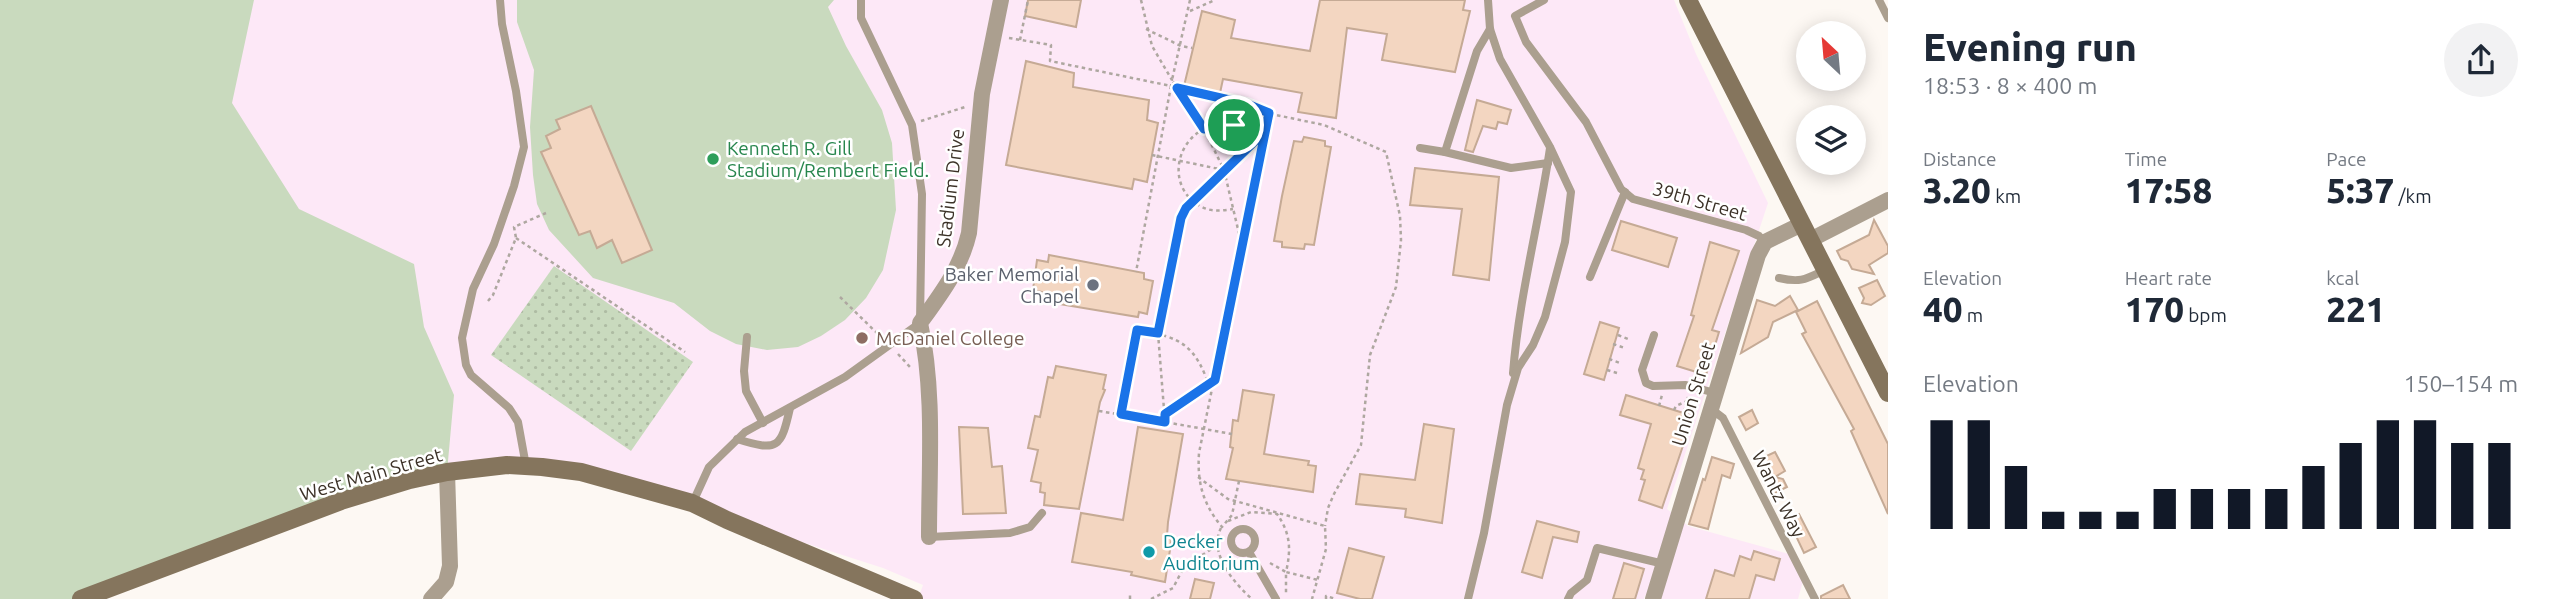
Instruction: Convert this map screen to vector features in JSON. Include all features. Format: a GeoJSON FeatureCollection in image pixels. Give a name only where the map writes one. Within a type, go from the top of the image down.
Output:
{"type":"FeatureCollection","features":[{"type":"Feature","properties":{"kind":"street","name":"Stadium Drive"},"geometry":{"type":"LineString","coordinates":[[920,323],[946,287],[964,255],[970,233],[982,93],[1001,0]]}},
{"type":"Feature","properties":{"kind":"street"},"geometry":{"type":"LineString","coordinates":[[1688,0],[1888,393]]}},
{"type":"Feature","properties":{"kind":"street"},"geometry":{"type":"LineString","coordinates":[[1765,242],[1806,232],[1888,200]]}},
{"type":"Feature","properties":{"kind":"street","name":"Union Street"},"geometry":{"type":"LineString","coordinates":[[1653,599],[1758,255],[1765,242]]}},
{"type":"Feature","properties":{"kind":"street"},"geometry":{"type":"LineString","coordinates":[[920,323],[927,356],[929,537]]}},
{"type":"Feature","properties":{"kind":"street","name":"West Main Street"},"geometry":{"type":"LineString","coordinates":[[82,599],[341,501],[410,480],[475,467],[526,466],[595,475],[692,503],[914,599]]}},
{"type":"Feature","properties":{"kind":"street"},"geometry":{"type":"LineString","coordinates":[[431,599],[446,582],[450,566],[447,472]]}},
{"type":"Feature","properties":{"kind":"lane"},"geometry":{"type":"LineString","coordinates":[[500,0],[524,147],[494,244],[473,289],[462,338],[466,365],[471,375],[509,408],[518,422],[526,466]]}},
{"type":"Feature","properties":{"kind":"lane"},"geometry":{"type":"LineString","coordinates":[[692,503],[709,467],[737,439],[845,377],[920,323],[922,194],[912,125],[862,18],[861,0]]}},
{"type":"Feature","properties":{"kind":"lane"},"geometry":{"type":"LineString","coordinates":[[1488,0],[1490,29],[1500,59],[1550,147],[1571,192],[1565,243],[1545,317],[1533,345],[1518,368],[1512,386]]}},
{"type":"Feature","properties":{"kind":"lane"},"geometry":{"type":"LineString","coordinates":[[1544,0],[1515,16],[1526,42],[1586,122],[1625,191],[1590,277]]}},
{"type":"Feature","properties":{"kind":"lane"},"geometry":{"type":"LineString","coordinates":[[1879,0],[1888,18]]}},
{"type":"Feature","properties":{"kind":"lane"},"geometry":{"type":"LineString","coordinates":[[1445,152],[1477,51],[1490,29]]}},
{"type":"Feature","properties":{"kind":"lane"},"geometry":{"type":"LineString","coordinates":[[1468,599],[1512,386],[1525,276],[1550,147]]}},
{"type":"Feature","properties":{"kind":"lane"},"geometry":{"type":"LineString","coordinates":[[1420,148],[1511,168],[1548,163]]}},
{"type":"Feature","properties":{"kind":"lane","name":"39th Street"},"geometry":{"type":"LineString","coordinates":[[1625,191],[1633,199],[1752,232],[1765,242]]}},
{"type":"Feature","properties":{"kind":"lane"},"geometry":{"type":"LineString","coordinates":[[1779,278],[1803,281],[1825,270]]}},
{"type":"Feature","properties":{"kind":"lane"},"geometry":{"type":"LineString","coordinates":[[1654,335],[1642,370],[1646,383],[1653,386],[1686,385],[1713,400]]}},
{"type":"Feature","properties":{"kind":"lane"},"geometry":{"type":"LineString","coordinates":[[747,337],[744,371],[746,391],[763,422]]}},
{"type":"Feature","properties":{"kind":"lane","name":"Wantz Way"},"geometry":{"type":"LineString","coordinates":[[1713,400],[1815,599]]}},
{"type":"Feature","properties":{"kind":"lane"},"geometry":{"type":"LineString","coordinates":[[737,439],[757,446],[773,446],[783,438],[790,408]]}},
{"type":"Feature","properties":{"kind":"lane"},"geometry":{"type":"LineString","coordinates":[[929,537],[1010,533],[1030,527],[1042,513]]}},
{"type":"Feature","properties":{"kind":"lane"},"geometry":{"type":"LineString","coordinates":[[1568,599],[1571,593],[1587,580],[1597,548],[1664,564]]}},
{"type":"Feature","properties":{"kind":"lane"},"geometry":{"type":"LineString","coordinates":[[1249,552],[1276,599]]}},
{"type":"Feature","properties":{"kind":"path"},"geometry":{"type":"LineString","coordinates":[[1020,40],[1028,0]]}},
{"type":"Feature","properties":{"kind":"path"},"geometry":{"type":"LineString","coordinates":[[1141,0],[1152,46],[1204,129],[1224,170],[1241,245]]}},
{"type":"Feature","properties":{"kind":"path"},"geometry":{"type":"LineString","coordinates":[[1136,272],[1171,80],[1190,0]]}},
{"type":"Feature","properties":{"kind":"path"},"geometry":{"type":"LineString","coordinates":[[1188,12],[1216,0]]}},
{"type":"Feature","properties":{"kind":"path"},"geometry":{"type":"LineString","coordinates":[[1146,29],[1181,46],[1192,48]]}},
{"type":"Feature","properties":{"kind":"path"},"geometry":{"type":"LineString","coordinates":[[994,36],[1051,45],[1050,61],[1171,86],[1324,125],[1386,152],[1400,216],[1401,240],[1396,287],[1370,355],[1361,445],[1331,501],[1325,526],[1326,549],[1312,599]]}},
{"type":"Feature","properties":{"kind":"path"},"geometry":{"type":"LineString","coordinates":[[918,122],[969,106]]}},
{"type":"Feature","properties":{"kind":"path"},"geometry":{"type":"LineString","coordinates":[[1222,527],[1208,508],[1198,477],[1199,453],[1269,113]]}},
{"type":"Feature","properties":{"kind":"path"},"geometry":{"type":"LineString","coordinates":[[1233,209],[1209,209],[1193,200],[1182,186],[1178,161],[1185,144],[1204,129],[1221,123],[1243,129],[1261,147]]}},
{"type":"Feature","properties":{"kind":"path"},"geometry":{"type":"LineString","coordinates":[[1165,422],[1158,333],[1181,218],[1193,200],[1256,140]]}},
{"type":"Feature","properties":{"kind":"path"},"geometry":{"type":"LineString","coordinates":[[1152,155],[1224,170]]}},
{"type":"Feature","properties":{"kind":"path"},"geometry":{"type":"LineString","coordinates":[[488,301],[493,295],[516,238],[514,228],[546,213]]}},
{"type":"Feature","properties":{"kind":"path"},"geometry":{"type":"LineString","coordinates":[[516,238],[685,352]]}},
{"type":"Feature","properties":{"kind":"path"},"geometry":{"type":"LineString","coordinates":[[1121,414],[1137,330],[1158,333],[1177,339],[1185,345],[1197,360],[1212,394]]}},
{"type":"Feature","properties":{"kind":"path"},"geometry":{"type":"LineString","coordinates":[[1618,335],[1628,339]]}},
{"type":"Feature","properties":{"kind":"path"},"geometry":{"type":"LineString","coordinates":[[1613,344],[1625,348]]}},
{"type":"Feature","properties":{"kind":"path"},"geometry":{"type":"LineString","coordinates":[[1609,359],[1620,363]]}},
{"type":"Feature","properties":{"kind":"path"},"geometry":{"type":"LineString","coordinates":[[1607,370],[1617,373]]}},
{"type":"Feature","properties":{"kind":"path"},"geometry":{"type":"LineString","coordinates":[[1165,414],[1215,380]]}},
{"type":"Feature","properties":{"kind":"path"},"geometry":{"type":"LineString","coordinates":[[1684,412],[1690,391]]}},
{"type":"Feature","properties":{"kind":"path"},"geometry":{"type":"LineString","coordinates":[[1674,410],[1677,405],[1687,401]]}},
{"type":"Feature","properties":{"kind":"path"},"geometry":{"type":"LineString","coordinates":[[1099,411],[1231,434]]}},
{"type":"Feature","properties":{"kind":"path"},"geometry":{"type":"LineString","coordinates":[[1198,477],[1218,494],[1277,514],[1289,537],[1286,572],[1288,599]]}},
{"type":"Feature","properties":{"kind":"path"},"geometry":{"type":"LineString","coordinates":[[1228,522],[1239,481]]}},
{"type":"Feature","properties":{"kind":"path"},"geometry":{"type":"LineString","coordinates":[[1151,599],[1173,588],[1184,567],[1216,546],[1222,527],[1251,512],[1277,514],[1325,526]]}},
{"type":"Feature","properties":{"kind":"path"},"geometry":{"type":"LineString","coordinates":[[1216,546],[1231,578],[1252,599]]}},
{"type":"Feature","properties":{"kind":"path"},"geometry":{"type":"LineString","coordinates":[[1265,560],[1286,572],[1318,580]]}},
{"type":"Feature","properties":{"kind":"path"},"geometry":{"type":"LineString","coordinates":[[1130,593],[1130,599]]}},
{"type":"Feature","properties":{"kind":"path"},"geometry":{"type":"LineString","coordinates":[[1325,599],[1326,596],[1336,599]]}},
{"type":"Feature","properties":{"kind":"shaded area","name":"McDaniel College"},"geometry":{"type":"Polygon","coordinates":[[[0,0],[1674,0],[1696,54],[1768,203],[1667,509],[1688,526],[1789,554],[1803,581],[1798,599],[1660,599],[1645,595],[1644,599],[918,599],[923,585],[883,568],[595,476],[447,472],[0,599],[0,0]]]}},
{"type":"Feature","properties":{"kind":"green space"},"geometry":{"type":"Polygon","coordinates":[[[0,0],[254,0],[232,103],[299,209],[414,264],[424,327],[454,395],[447,472],[78,599],[0,599],[0,0]]]}},
{"type":"Feature","properties":{"kind":"green space","name":"Kenneth R. Gill Stadium/Rembert Field."},"geometry":{"type":"Polygon","coordinates":[[[517,0],[834,0],[828,7],[846,46],[882,110],[892,143],[896,210],[883,270],[866,298],[845,320],[821,336],[798,347],[767,350],[736,344],[710,331],[674,303],[593,278],[549,230],[537,204],[530,127],[534,70],[517,22],[517,0]]]}},
{"type":"Feature","properties":{"kind":"green space"},"geometry":{"type":"Polygon","coordinates":[[[554,266],[693,362],[631,451],[491,355],[554,266]]]}},
{"type":"Feature","properties":{"kind":"building"},"geometry":{"type":"Polygon","coordinates":[[[1028,0],[1081,0],[1076,27],[1025,16],[1028,0]]]}},
{"type":"Feature","properties":{"kind":"building"},"geometry":{"type":"Polygon","coordinates":[[[1320,0],[1465,0],[1463,10],[1470,11],[1455,72],[1382,60],[1387,34],[1347,28],[1336,118],[1298,112],[1302,93],[1223,79],[1220,93],[1184,86],[1202,11],[1235,20],[1231,38],[1310,51],[1320,0]]]}},
{"type":"Feature","properties":{"kind":"building"},"geometry":{"type":"Polygon","coordinates":[[[1026,61],[1074,73],[1073,87],[1149,100],[1147,120],[1158,123],[1147,182],[1134,179],[1132,189],[1006,165],[1026,61]]]}},
{"type":"Feature","properties":{"kind":"building"},"geometry":{"type":"Polygon","coordinates":[[[1477,100],[1511,110],[1507,124],[1498,122],[1496,129],[1483,126],[1473,152],[1465,150],[1477,100]]]}},
{"type":"Feature","properties":{"kind":"building"},"geometry":{"type":"Polygon","coordinates":[[[591,106],[652,250],[622,263],[612,240],[597,248],[590,231],[579,235],[541,152],[551,148],[546,136],[560,129],[556,120],[591,106]]]}},
{"type":"Feature","properties":{"kind":"building"},"geometry":{"type":"Polygon","coordinates":[[[1304,137],[1325,141],[1325,146],[1331,147],[1314,245],[1305,244],[1304,249],[1282,247],[1282,242],[1274,241],[1282,196],[1294,141],[1302,142],[1304,137]]]}},
{"type":"Feature","properties":{"kind":"building"},"geometry":{"type":"Polygon","coordinates":[[[1415,168],[1499,177],[1489,280],[1453,275],[1462,209],[1410,205],[1415,168]]]}},
{"type":"Feature","properties":{"kind":"building"},"geometry":{"type":"Polygon","coordinates":[[[1874,220],[1888,246],[1888,253],[1869,265],[1874,274],[1852,269],[1837,251],[1869,235],[1874,220]]]}},
{"type":"Feature","properties":{"kind":"building"},"geometry":{"type":"Polygon","coordinates":[[[1621,221],[1677,238],[1668,267],[1612,250],[1621,221]]]}},
{"type":"Feature","properties":{"kind":"building"},"geometry":{"type":"Polygon","coordinates":[[[1710,242],[1739,251],[1712,330],[1719,332],[1706,375],[1677,366],[1694,316],[1691,315],[1710,242]]]}},
{"type":"Feature","properties":{"kind":"building","name":"Baker Memorial Chapel"},"geometry":{"type":"Polygon","coordinates":[[[1049,255],[1144,273],[1144,279],[1153,281],[1147,314],[1139,312],[1138,317],[1041,301],[1042,292],[1033,290],[1037,260],[1048,262],[1049,255]]]}},
{"type":"Feature","properties":{"kind":"building"},"geometry":{"type":"Polygon","coordinates":[[[1877,280],[1885,296],[1871,305],[1862,303],[1864,298],[1859,288],[1877,280]]]}},
{"type":"Feature","properties":{"kind":"building"},"geometry":{"type":"Polygon","coordinates":[[[1790,296],[1798,310],[1773,322],[1768,337],[1741,353],[1757,300],[1775,306],[1790,296]]]}},
{"type":"Feature","properties":{"kind":"building"},"geometry":{"type":"Polygon","coordinates":[[[1817,301],[1888,444],[1888,514],[1851,431],[1854,429],[1802,334],[1806,332],[1796,312],[1817,301]]]}},
{"type":"Feature","properties":{"kind":"building"},"geometry":{"type":"Polygon","coordinates":[[[1600,322],[1619,328],[1604,380],[1584,374],[1600,322]]]}},
{"type":"Feature","properties":{"kind":"building"},"geometry":{"type":"Polygon","coordinates":[[[1056,366],[1106,375],[1079,509],[1044,505],[1045,493],[1040,492],[1041,483],[1031,481],[1038,450],[1028,448],[1035,416],[1040,417],[1048,377],[1053,378],[1056,366]]]}},
{"type":"Feature","properties":{"kind":"building"},"geometry":{"type":"Polygon","coordinates":[[[1243,390],[1274,395],[1264,454],[1309,461],[1308,465],[1316,466],[1313,492],[1226,479],[1233,448],[1230,447],[1233,420],[1238,421],[1243,390]]]}},
{"type":"Feature","properties":{"kind":"building"},"geometry":{"type":"Polygon","coordinates":[[[1626,395],[1693,416],[1662,508],[1639,500],[1645,480],[1641,479],[1644,470],[1638,468],[1651,424],[1620,415],[1626,395]]]}},
{"type":"Feature","properties":{"kind":"building"},"geometry":{"type":"Polygon","coordinates":[[[1752,410],[1758,423],[1746,430],[1739,417],[1752,410]]]}},
{"type":"Feature","properties":{"kind":"building"},"geometry":{"type":"Polygon","coordinates":[[[1424,424],[1454,429],[1442,523],[1405,517],[1406,509],[1356,504],[1360,474],[1415,480],[1424,424]]]}},
{"type":"Feature","properties":{"kind":"building"},"geometry":{"type":"Polygon","coordinates":[[[959,427],[988,428],[992,467],[1002,466],[1006,513],[963,514],[959,427]]]}},
{"type":"Feature","properties":{"kind":"building"},"geometry":{"type":"Polygon","coordinates":[[[1138,427],[1183,434],[1168,522],[1167,536],[1172,537],[1165,582],[1131,575],[1132,572],[1072,562],[1081,513],[1123,520],[1138,427]]]}},
{"type":"Feature","properties":{"kind":"building"},"geometry":{"type":"Polygon","coordinates":[[[1775,452],[1785,471],[1775,477],[1783,479],[1787,487],[1773,494],[1762,472],[1768,474],[1760,459],[1775,452]]]}},
{"type":"Feature","properties":{"kind":"building"},"geometry":{"type":"Polygon","coordinates":[[[1712,457],[1734,464],[1730,478],[1722,475],[1708,529],[1689,524],[1712,457]]]}},
{"type":"Feature","properties":{"kind":"building"},"geometry":{"type":"Polygon","coordinates":[[[1799,514],[1816,547],[1804,553],[1788,519],[1799,514]]]}},
{"type":"Feature","properties":{"kind":"building"},"geometry":{"type":"Polygon","coordinates":[[[1537,521],[1579,532],[1577,542],[1553,537],[1542,578],[1522,572],[1537,521]]]}},
{"type":"Feature","properties":{"kind":"building"},"geometry":{"type":"Polygon","coordinates":[[[1349,548],[1384,557],[1372,599],[1337,593],[1349,548]]]}},
{"type":"Feature","properties":{"kind":"building"},"geometry":{"type":"Polygon","coordinates":[[[1754,551],[1780,559],[1774,580],[1756,575],[1749,599],[1706,599],[1715,570],[1734,576],[1740,556],[1751,560],[1754,551]]]}},
{"type":"Feature","properties":{"kind":"building"},"geometry":{"type":"Polygon","coordinates":[[[1624,563],[1644,569],[1635,599],[1613,599],[1624,563]]]}},
{"type":"Feature","properties":{"kind":"building"},"geometry":{"type":"Polygon","coordinates":[[[1195,579],[1214,583],[1210,599],[1190,599],[1195,579]]]}},
{"type":"Feature","properties":{"kind":"building"},"geometry":{"type":"Polygon","coordinates":[[[1843,585],[1850,599],[1821,599],[1821,596],[1843,585]]]}},
{"type":"Feature","properties":{"kind":"place","name":"Kenneth R. Gill Stadium/Rembert Field."},"geometry":{"type":"Point","coordinates":[713,159]}},
{"type":"Feature","properties":{"kind":"place","name":"Baker Memorial Chapel"},"geometry":{"type":"Point","coordinates":[1093,285]}},
{"type":"Feature","properties":{"kind":"place","name":"McDaniel College"},"geometry":{"type":"Point","coordinates":[862,338]}},
{"type":"Feature","properties":{"kind":"place","name":"Decker Auditorium"},"geometry":{"type":"Point","coordinates":[1149,552]}},
{"type":"Feature","properties":{"kind":"route"},"geometry":{"type":"LineString","coordinates":[[1177,88],[1247,104],[1269,113],[1215,380],[1165,414],[1165,422],[1121,414],[1137,330],[1158,333],[1181,218],[1193,200],[1256,140],[1250,133],[1234,125],[1221,123],[1204,129],[1177,88]]}}]}
